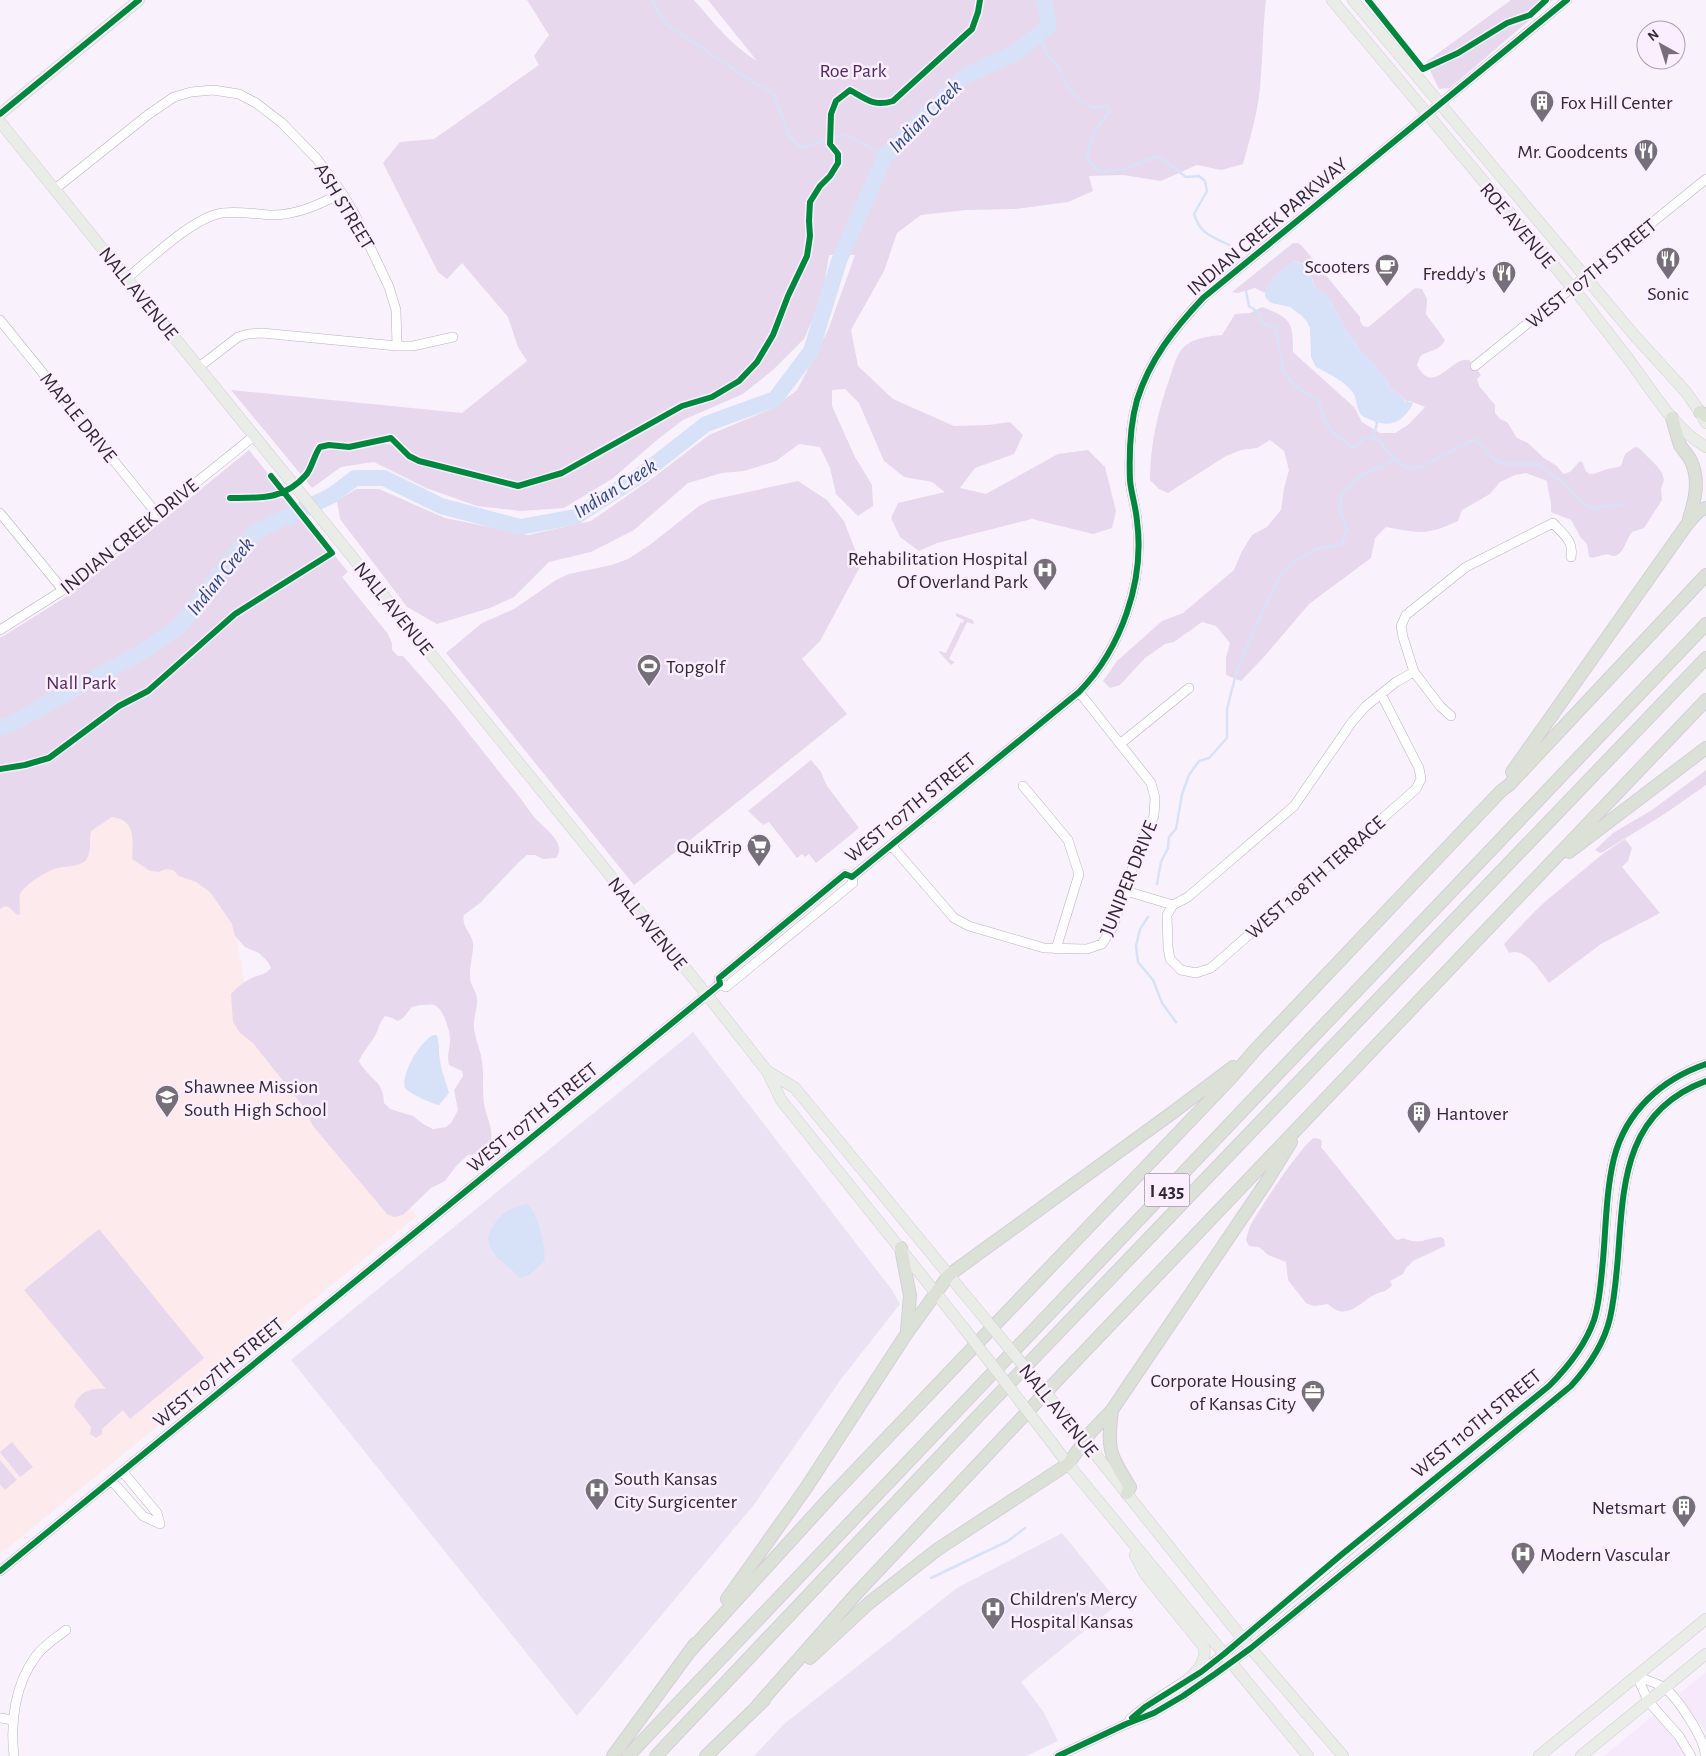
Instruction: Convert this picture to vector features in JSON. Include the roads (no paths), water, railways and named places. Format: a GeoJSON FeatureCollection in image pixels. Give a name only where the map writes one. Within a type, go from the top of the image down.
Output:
{"type":"FeatureCollection","features":[{"type":"Feature","properties":{"kind":"highway"},"geometry":{"type":"LineString","coordinates":[[1672,418],[1680,444],[1694,471],[1696,486],[1695,502],[1688,523]]}},
{"type":"Feature","properties":{"kind":"highway"},"geometry":{"type":"LineString","coordinates":[[1500,791],[1688,523],[1699,511],[1706,508]]}},
{"type":"Feature","properties":{"kind":"highway"},"geometry":{"type":"LineString","coordinates":[[691,1650],[835,1492],[1230,1079],[1256,1048],[1500,791],[1509,785],[1706,575]]}},
{"type":"Feature","properties":{"kind":"highway","name":"I 435"},"geometry":{"type":"LineString","coordinates":[[628,1756],[1706,624]]}},
{"type":"Feature","properties":{"kind":"highway","name":"I 435"},"geometry":{"type":"LineString","coordinates":[[656,1756],[980,1414],[1706,658]]}},
{"type":"Feature","properties":{"kind":"highway"},"geometry":{"type":"LineString","coordinates":[[758,1706],[857,1593],[1305,1119],[1706,700]]}},
{"type":"Feature","properties":{"kind":"highway"},"geometry":{"type":"LineString","coordinates":[[1538,874],[1706,748]]}},
{"type":"Feature","properties":{"kind":"highway"},"geometry":{"type":"LineString","coordinates":[[613,1756],[806,1488],[906,1333],[949,1275],[1172,1113],[1256,1048]]}},
{"type":"Feature","properties":{"kind":"highway"},"geometry":{"type":"LineString","coordinates":[[706,1756],[869,1603],[894,1582],[938,1549],[1068,1464],[1091,1432],[1112,1410],[1265,1184],[1305,1119]]}},
{"type":"Feature","properties":{"kind":"highway"},"geometry":{"type":"LineString","coordinates":[[901,1248],[910,1296],[906,1333]]}},
{"type":"Feature","properties":{"kind":"highway"},"geometry":{"type":"LineString","coordinates":[[1112,1410],[1109,1432],[1110,1449],[1114,1461],[1130,1487],[1127,1493]]}},
{"type":"Feature","properties":{"kind":"main road"},"geometry":{"type":"LineString","coordinates":[[0,114],[139,0]]}},
{"type":"Feature","properties":{"kind":"main road","name":"ROE AVENUE"},"geometry":{"type":"LineString","coordinates":[[1332,0],[1617,343],[1672,418],[1684,432],[1706,446]]}},
{"type":"Feature","properties":{"kind":"main road","name":"ROE AVENUE"},"geometry":{"type":"LineString","coordinates":[[1353,0],[1439,105],[1634,335],[1686,392],[1704,417]]}},
{"type":"Feature","properties":{"kind":"main road","name":"NALL AVENUE"},"geometry":{"type":"LineString","coordinates":[[0,122],[767,1071],[781,1100],[964,1326],[1068,1464],[1308,1756]]}},
{"type":"Feature","properties":{"kind":"main road","name":"NALL AVENUE"},"geometry":{"type":"LineString","coordinates":[[767,1071],[795,1088],[1127,1493],[1250,1648],[1343,1756]]}},
{"type":"Feature","properties":{"kind":"main road"},"geometry":{"type":"LineString","coordinates":[[1123,1531],[1146,1574],[1204,1648],[1204,1657],[1201,1664],[1185,1682]]}},
{"type":"Feature","properties":{"kind":"main road"},"geometry":{"type":"LineString","coordinates":[[1538,1756],[1706,1619]]}},
{"type":"Feature","properties":{"kind":"main road"},"geometry":{"type":"LineString","coordinates":[[1581,1756],[1706,1654]]}},
{"type":"Feature","properties":{"kind":"street","name":"INDIAN CREEK PARKWAY"},"geometry":{"type":"LineString","coordinates":[[1079,692],[1088,683],[1107,656],[1124,622],[1134,585],[1138,557],[1138,523],[1130,480],[1130,443],[1137,400],[1154,361],[1176,327],[1203,298],[1568,0]]}},
{"type":"Feature","properties":{"kind":"street","name":"ASH STREET"},"geometry":{"type":"LineString","coordinates":[[55,189],[166,101],[191,92],[213,90],[239,94],[256,103],[282,123],[317,159],[342,193],[354,213],[389,286],[396,310],[398,326],[397,346]]}},
{"type":"Feature","properties":{"kind":"street","name":"WEST 107TH STREET"},"geometry":{"type":"LineString","coordinates":[[1475,366],[1706,179]]}},
{"type":"Feature","properties":{"kind":"street"},"geometry":{"type":"LineString","coordinates":[[127,278],[176,239],[206,219],[235,212],[273,215],[293,213],[311,208],[342,193]]}},
{"type":"Feature","properties":{"kind":"street","name":"MAPLE DRIVE"},"geometry":{"type":"LineString","coordinates":[[0,320],[158,514]]}},
{"type":"Feature","properties":{"kind":"street"},"geometry":{"type":"LineString","coordinates":[[199,367],[238,338],[248,334],[262,333],[397,346],[413,346],[453,336]]}},
{"type":"Feature","properties":{"kind":"street","name":"INDIAN CREEK DRIVE"},"geometry":{"type":"LineString","coordinates":[[0,630],[63,590],[254,436]]}},
{"type":"Feature","properties":{"kind":"street"},"geometry":{"type":"LineString","coordinates":[[0,513],[63,590]]}},
{"type":"Feature","properties":{"kind":"street"},"geometry":{"type":"LineString","coordinates":[[1451,716],[1440,706],[1414,672],[1401,626],[1406,615],[1466,567],[1553,523],[1568,539],[1572,548],[1571,557]]}},
{"type":"Feature","properties":{"kind":"street"},"geometry":{"type":"LineString","coordinates":[[1126,891],[1173,905],[1188,897],[1294,806],[1352,722],[1366,706],[1396,682],[1414,672]]}},
{"type":"Feature","properties":{"kind":"street"},"geometry":{"type":"LineString","coordinates":[[1120,744],[1189,688]]}},
{"type":"Feature","properties":{"kind":"street","name":"WEST 107TH STREET"},"geometry":{"type":"LineString","coordinates":[[0,1571],[720,984],[719,978],[845,874],[852,877],[892,846],[1079,692]]}},
{"type":"Feature","properties":{"kind":"street","name":"JUNIPER DRIVE"},"geometry":{"type":"LineString","coordinates":[[1056,950],[1087,949],[1102,944],[1113,927],[1141,842],[1154,816],[1155,798],[1151,783],[1079,692]]}},
{"type":"Feature","properties":{"kind":"street","name":"WEST 108TH TERRACE"},"geometry":{"type":"LineString","coordinates":[[1173,905],[1167,915],[1170,958],[1181,970],[1196,973],[1211,968],[1416,789],[1421,778],[1420,768],[1381,694]]}},
{"type":"Feature","properties":{"kind":"street"},"geometry":{"type":"LineString","coordinates":[[892,846],[954,918],[969,926],[1056,950],[1079,874],[1068,840],[1023,786]]}},
{"type":"Feature","properties":{"kind":"street","name":"WEST 110TH STREET"},"geometry":{"type":"LineString","coordinates":[[1058,1756],[1161,1709],[1183,1696],[1227,1658],[1242,1638],[1549,1386],[1571,1362],[1589,1333],[1601,1286],[1611,1174],[1619,1142],[1629,1122],[1654,1093],[1682,1073],[1706,1064]]}},
{"type":"Feature","properties":{"kind":"street","name":"WEST 110TH STREET"},"geometry":{"type":"LineString","coordinates":[[1126,1724],[1145,1707],[1201,1672],[1250,1648],[1556,1400],[1584,1372],[1599,1347],[1611,1317],[1628,1172],[1638,1139],[1659,1110],[1685,1091],[1706,1081]]}},
{"type":"Feature","properties":{"kind":"street"},"geometry":{"type":"LineString","coordinates":[[111,1480],[143,1516],[160,1524],[157,1513],[122,1471]]}},
{"type":"Feature","properties":{"kind":"street"},"geometry":{"type":"LineString","coordinates":[[14,1756],[13,1720],[17,1699],[28,1668],[38,1654],[66,1630]]}},
{"type":"Feature","properties":{"kind":"street"},"geometry":{"type":"LineString","coordinates":[[1637,1676],[1664,1688],[1686,1714],[1700,1735],[1706,1750],[1706,1756]]}},
{"type":"Feature","properties":{"kind":"street"},"geometry":{"type":"LineString","coordinates":[[1637,1676],[1648,1701],[1678,1736],[1691,1756]]}},
{"type":"Feature","properties":{"kind":"street"},"geometry":{"type":"LineString","coordinates":[[0,1718],[13,1720]]}},
{"type":"Feature","properties":{"kind":"water"},"geometry":{"type":"Polygon","coordinates":[[[1294,261],[1303,264],[1311,276],[1315,287],[1327,295],[1348,333],[1361,352],[1370,359],[1387,381],[1390,388],[1404,398],[1405,402],[1412,402],[1413,404],[1401,419],[1385,424],[1370,420],[1361,415],[1351,390],[1339,380],[1316,367],[1311,357],[1310,328],[1307,322],[1290,307],[1271,303],[1265,297],[1271,281],[1294,261]]]}},
{"type":"Feature","properties":{"kind":"water"},"geometry":{"type":"Polygon","coordinates":[[[437,1035],[441,1067],[449,1093],[439,1105],[410,1092],[405,1088],[404,1082],[418,1050],[423,1043],[437,1035]]]}},
{"type":"Feature","properties":{"kind":"water"},"geometry":{"type":"Polygon","coordinates":[[[527,1204],[535,1215],[544,1247],[545,1261],[528,1276],[519,1278],[496,1257],[488,1237],[494,1224],[503,1214],[513,1208],[527,1204]]]}},
{"type":"Feature","properties":{"kind":"waterway"},"geometry":{"type":"LineString","coordinates":[[651,0],[667,25],[756,84],[773,93],[790,137],[802,148],[844,134],[885,156]]}},
{"type":"Feature","properties":{"kind":"waterway","name":"Indian Creek"},"geometry":{"type":"LineString","coordinates":[[0,728],[11,724],[140,653],[180,626],[226,565],[255,532],[331,496],[355,478],[384,478],[441,506],[520,527],[575,517],[642,474],[706,424],[775,399],[811,351],[839,261],[885,156],[963,77],[1015,53],[1049,26],[1044,0]]}},
{"type":"Feature","properties":{"kind":"waterway"},"geometry":{"type":"LineString","coordinates":[[1047,28],[1042,41],[1046,53],[1058,66],[1068,87],[1080,101],[1094,108],[1107,105],[1110,112],[1094,133],[1087,158],[1099,172],[1125,169],[1158,156],[1186,177],[1199,176],[1205,181],[1207,191],[1194,214],[1197,221],[1207,234],[1229,245]]}},
{"type":"Feature","properties":{"kind":"waterway"},"geometry":{"type":"LineString","coordinates":[[1246,291],[1249,306],[1258,312],[1262,323],[1276,328],[1283,370],[1290,381],[1319,401],[1324,419],[1329,428],[1351,447],[1356,447],[1364,438],[1373,438],[1380,441],[1386,450],[1405,468],[1421,467],[1475,439],[1495,460],[1504,464],[1538,464],[1565,484],[1579,500],[1592,508],[1624,504]]}},
{"type":"Feature","properties":{"kind":"waterway"},"geometry":{"type":"LineString","coordinates":[[1374,438],[1377,422]]}},
{"type":"Feature","properties":{"kind":"waterway"},"geometry":{"type":"LineString","coordinates":[[1157,884],[1161,862],[1168,848],[1169,837],[1176,829],[1182,794],[1189,775],[1199,761],[1209,758],[1227,738],[1227,709],[1237,670],[1279,578],[1296,561],[1316,549],[1342,544],[1347,529],[1340,511],[1341,495],[1364,473],[1383,466],[1396,458]]}},
{"type":"Feature","properties":{"kind":"waterway"},"geometry":{"type":"LineString","coordinates":[[1148,917],[1140,929],[1136,946],[1138,962],[1153,980],[1162,1003],[1176,1022]]}},
{"type":"Feature","properties":{"kind":"waterway"},"geometry":{"type":"LineString","coordinates":[[931,1578],[1008,1541],[1025,1528]]}},
{"type":"Feature","properties":{"kind":"place","name":"Fox Hill Center"},"geometry":{"type":"Point","coordinates":[1542,123]}},
{"type":"Feature","properties":{"kind":"place","name":"Mr. Goodcents"},"geometry":{"type":"Point","coordinates":[1646,172]}},
{"type":"Feature","properties":{"kind":"place","name":"Sonic"},"geometry":{"type":"Point","coordinates":[1668,280]}},
{"type":"Feature","properties":{"kind":"place","name":"Scooters"},"geometry":{"type":"Point","coordinates":[1387,287]}},
{"type":"Feature","properties":{"kind":"place","name":"Freddy's"},"geometry":{"type":"Point","coordinates":[1504,294]}},
{"type":"Feature","properties":{"kind":"place","name":"Rehabilitation Hospital Of Overland Park"},"geometry":{"type":"Point","coordinates":[1045,591]}},
{"type":"Feature","properties":{"kind":"place","name":"Topgolf"},"geometry":{"type":"Point","coordinates":[649,687]}},
{"type":"Feature","properties":{"kind":"place","name":"QuikTrip"},"geometry":{"type":"Point","coordinates":[759,867]}},
{"type":"Feature","properties":{"kind":"place","name":"Shawnee Mission South High School"},"geometry":{"type":"Point","coordinates":[167,1118]}},
{"type":"Feature","properties":{"kind":"place","name":"Hantover"},"geometry":{"type":"Point","coordinates":[1419,1134]}},
{"type":"Feature","properties":{"kind":"place","name":"Corporate Housing of Kansas City"},"geometry":{"type":"Point","coordinates":[1313,1413]}},
{"type":"Feature","properties":{"kind":"place","name":"South Kansas City Surgicenter"},"geometry":{"type":"Point","coordinates":[597,1511]}},
{"type":"Feature","properties":{"kind":"place","name":"Netsmart"},"geometry":{"type":"Point","coordinates":[1684,1528]}},
{"type":"Feature","properties":{"kind":"place","name":"Modern Vascular"},"geometry":{"type":"Point","coordinates":[1523,1575]}},
{"type":"Feature","properties":{"kind":"place","name":"Children's Mercy Hospital Kansas"},"geometry":{"type":"Point","coordinates":[993,1630]}},
{"type":"Feature","properties":{"kind":"park label","name":"Roe Park"},"geometry":{"type":"Point","coordinates":[853,70]}},
{"type":"Feature","properties":{"kind":"park label","name":"Nall Park"},"geometry":{"type":"Point","coordinates":[81,682]}}]}
